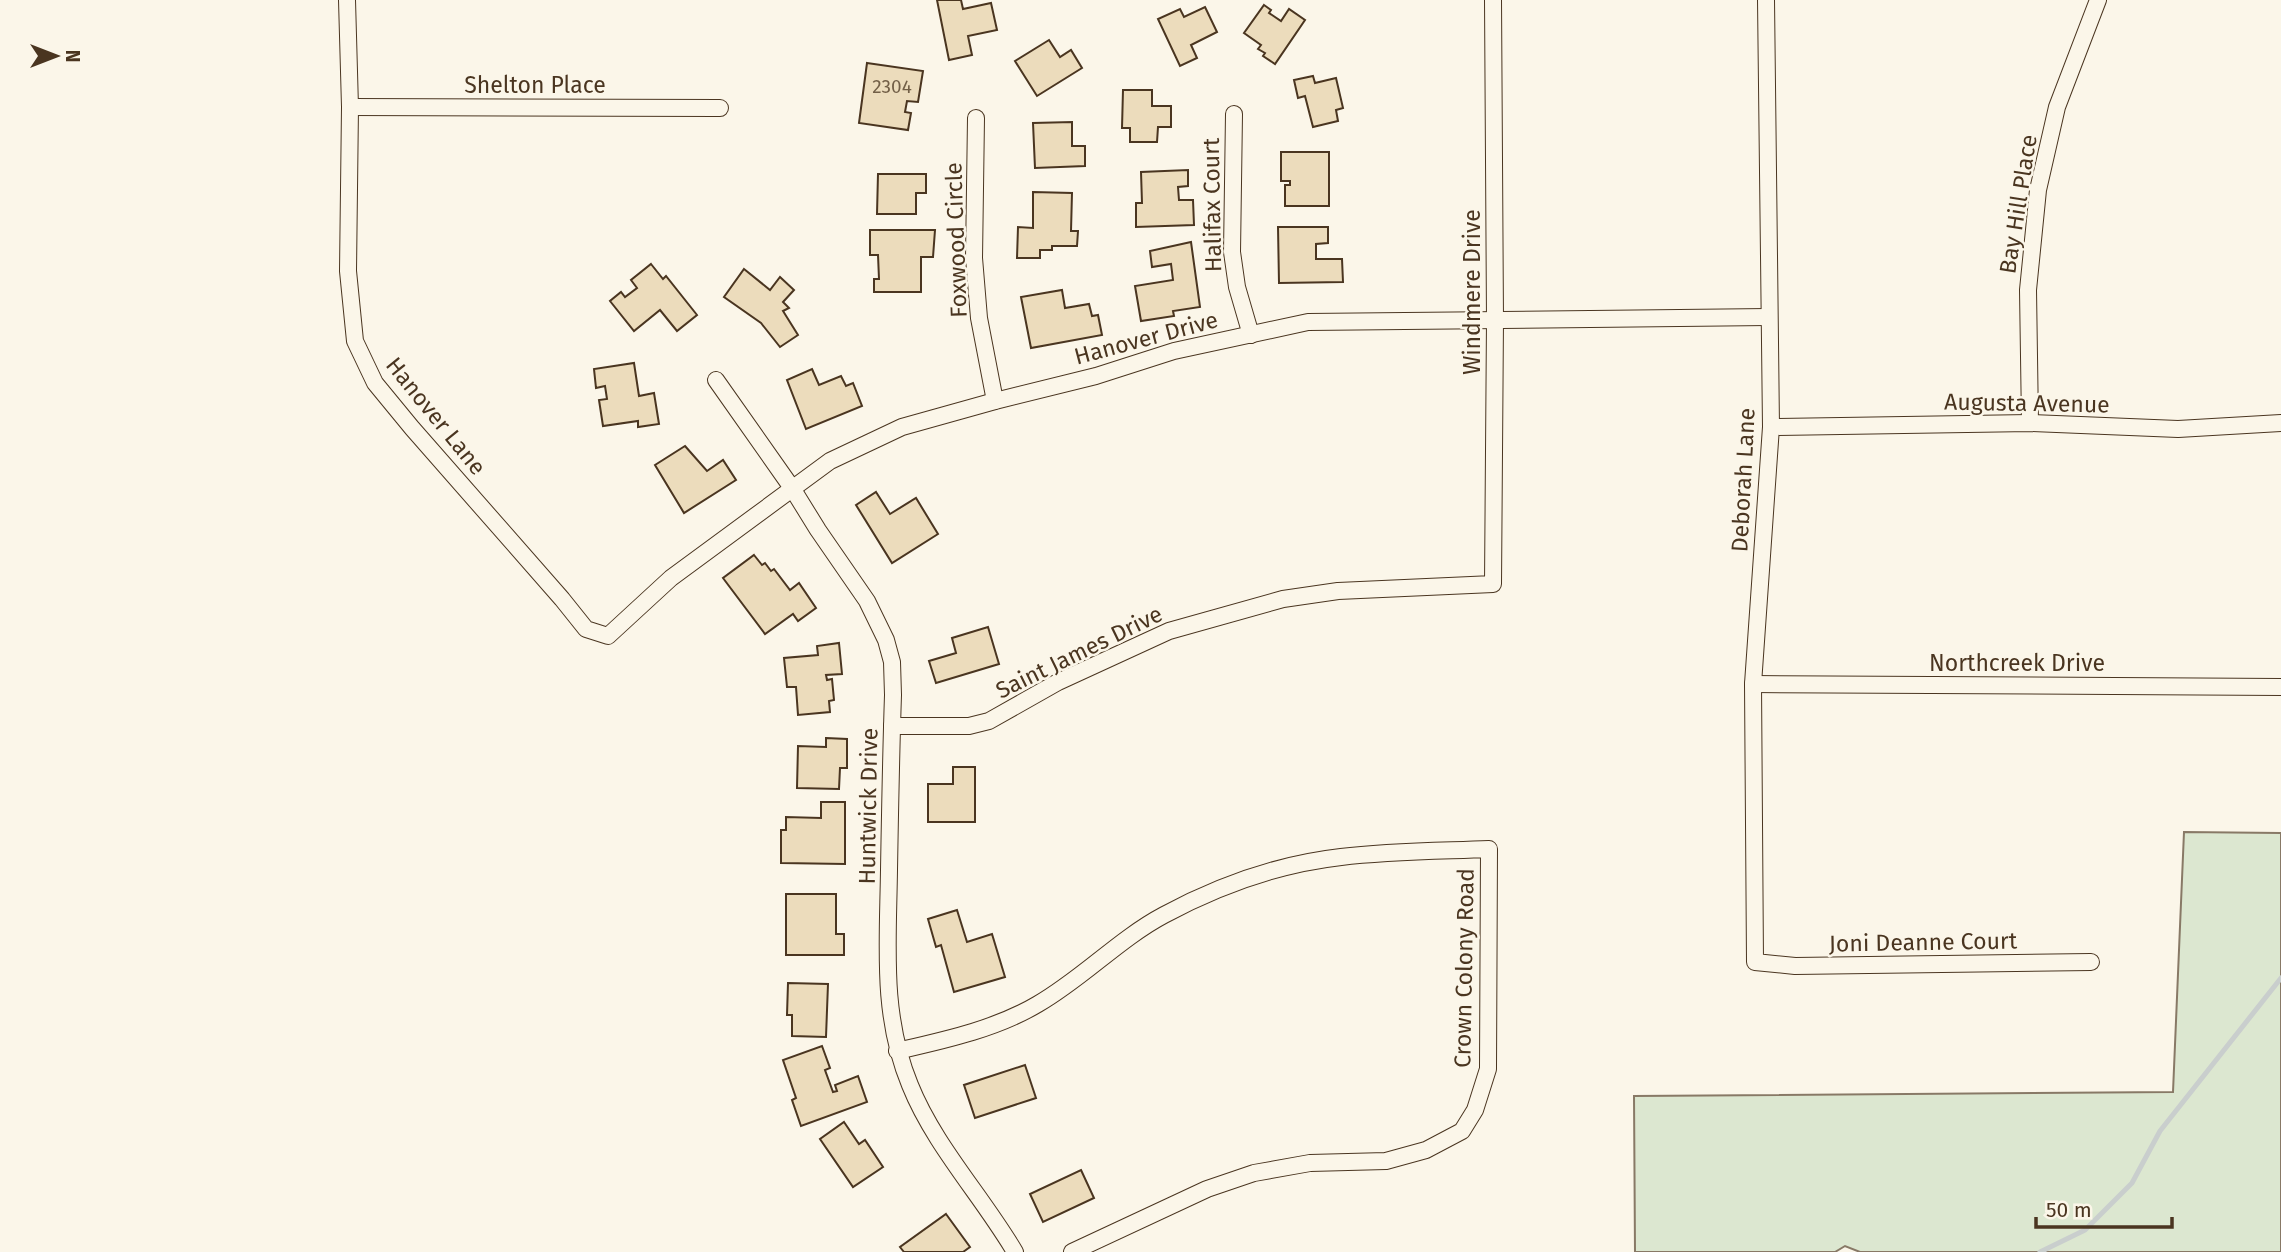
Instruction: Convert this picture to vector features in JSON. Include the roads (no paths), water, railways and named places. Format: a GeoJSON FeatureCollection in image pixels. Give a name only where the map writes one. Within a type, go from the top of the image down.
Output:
{"type":"FeatureCollection","features":[{"type":"Feature","properties":{"kind":"street","name":"Hanover Lane"},"geometry":{"type":"LineString","coordinates":[[347,0],[351,107],[348,271],[355,341],[375,383],[390,401],[586,629],[608,636]]}},
{"type":"Feature","properties":{"kind":"street","name":"Windmere Drive"},"geometry":{"type":"LineString","coordinates":[[1493,0],[1493,584]]}},
{"type":"Feature","properties":{"kind":"street","name":"Deborah Lane"},"geometry":{"type":"LineString","coordinates":[[1755,962],[1753,684],[1771,427],[1766,0]]}},
{"type":"Feature","properties":{"kind":"street","name":"Bay Hill Place"},"geometry":{"type":"LineString","coordinates":[[2030,423],[2028,290],[2038,190],[2057,107],[2098,0]]}},
{"type":"Feature","properties":{"kind":"street","name":"Shelton Place"},"geometry":{"type":"LineString","coordinates":[[351,107],[720,108]]}},
{"type":"Feature","properties":{"kind":"street","name":"Halifax Court"},"geometry":{"type":"LineString","coordinates":[[1234,114],[1232,252],[1237,287],[1251,335]]}},
{"type":"Feature","properties":{"kind":"street","name":"Foxwood Circle"},"geometry":{"type":"LineString","coordinates":[[976,118],[974,258],[979,318],[995,401]]}},
{"type":"Feature","properties":{"kind":"street","name":"Hanover Drive"},"geometry":{"type":"LineString","coordinates":[[608,636],[671,579],[830,461],[902,426],[1096,376],[1174,351],[1308,322],[1768,317]]}},
{"type":"Feature","properties":{"kind":"street","name":"Huntwick Drive"},"geometry":{"type":"LineString","coordinates":[[716,380],[867,601],[883,632],[892,662],[888,997],[897,1051],[911,1088],[929,1123],[985,1204],[1014,1252]]}},
{"type":"Feature","properties":{"kind":"street","name":"Augusta Avenue"},"geometry":{"type":"LineString","coordinates":[[1771,427],[2030,423],[2178,429],[2281,423]]}},
{"type":"Feature","properties":{"kind":"street","name":"Saint James Drive"},"geometry":{"type":"LineString","coordinates":[[892,726],[969,726],[989,721],[1058,682],[1169,631],[1283,599],[1338,591],[1493,584]]}},
{"type":"Feature","properties":{"kind":"street","name":"Northcreek Drive"},"geometry":{"type":"LineString","coordinates":[[1753,684],[2281,687]]}},
{"type":"Feature","properties":{"kind":"street","name":"Crown Colony Road"},"geometry":{"type":"LineString","coordinates":[[897,1051],[939,1042],[1020,1014],[1059,991],[1162,916],[1258,875],[1338,858],[1489,849],[1488,1069],[1475,1110],[1462,1131],[1426,1150],[1385,1161],[1310,1163],[1254,1173],[1207,1189],[1072,1252]]}},
{"type":"Feature","properties":{"kind":"street","name":"Joni Deanne Court"},"geometry":{"type":"LineString","coordinates":[[1755,962],[1795,966],[2091,962]]}},
{"type":"Feature","properties":{"kind":"waterway"},"geometry":{"type":"LineString","coordinates":[[2040,1252],[2085,1230],[2132,1183],[2160,1131],[2281,978]]}}]}
